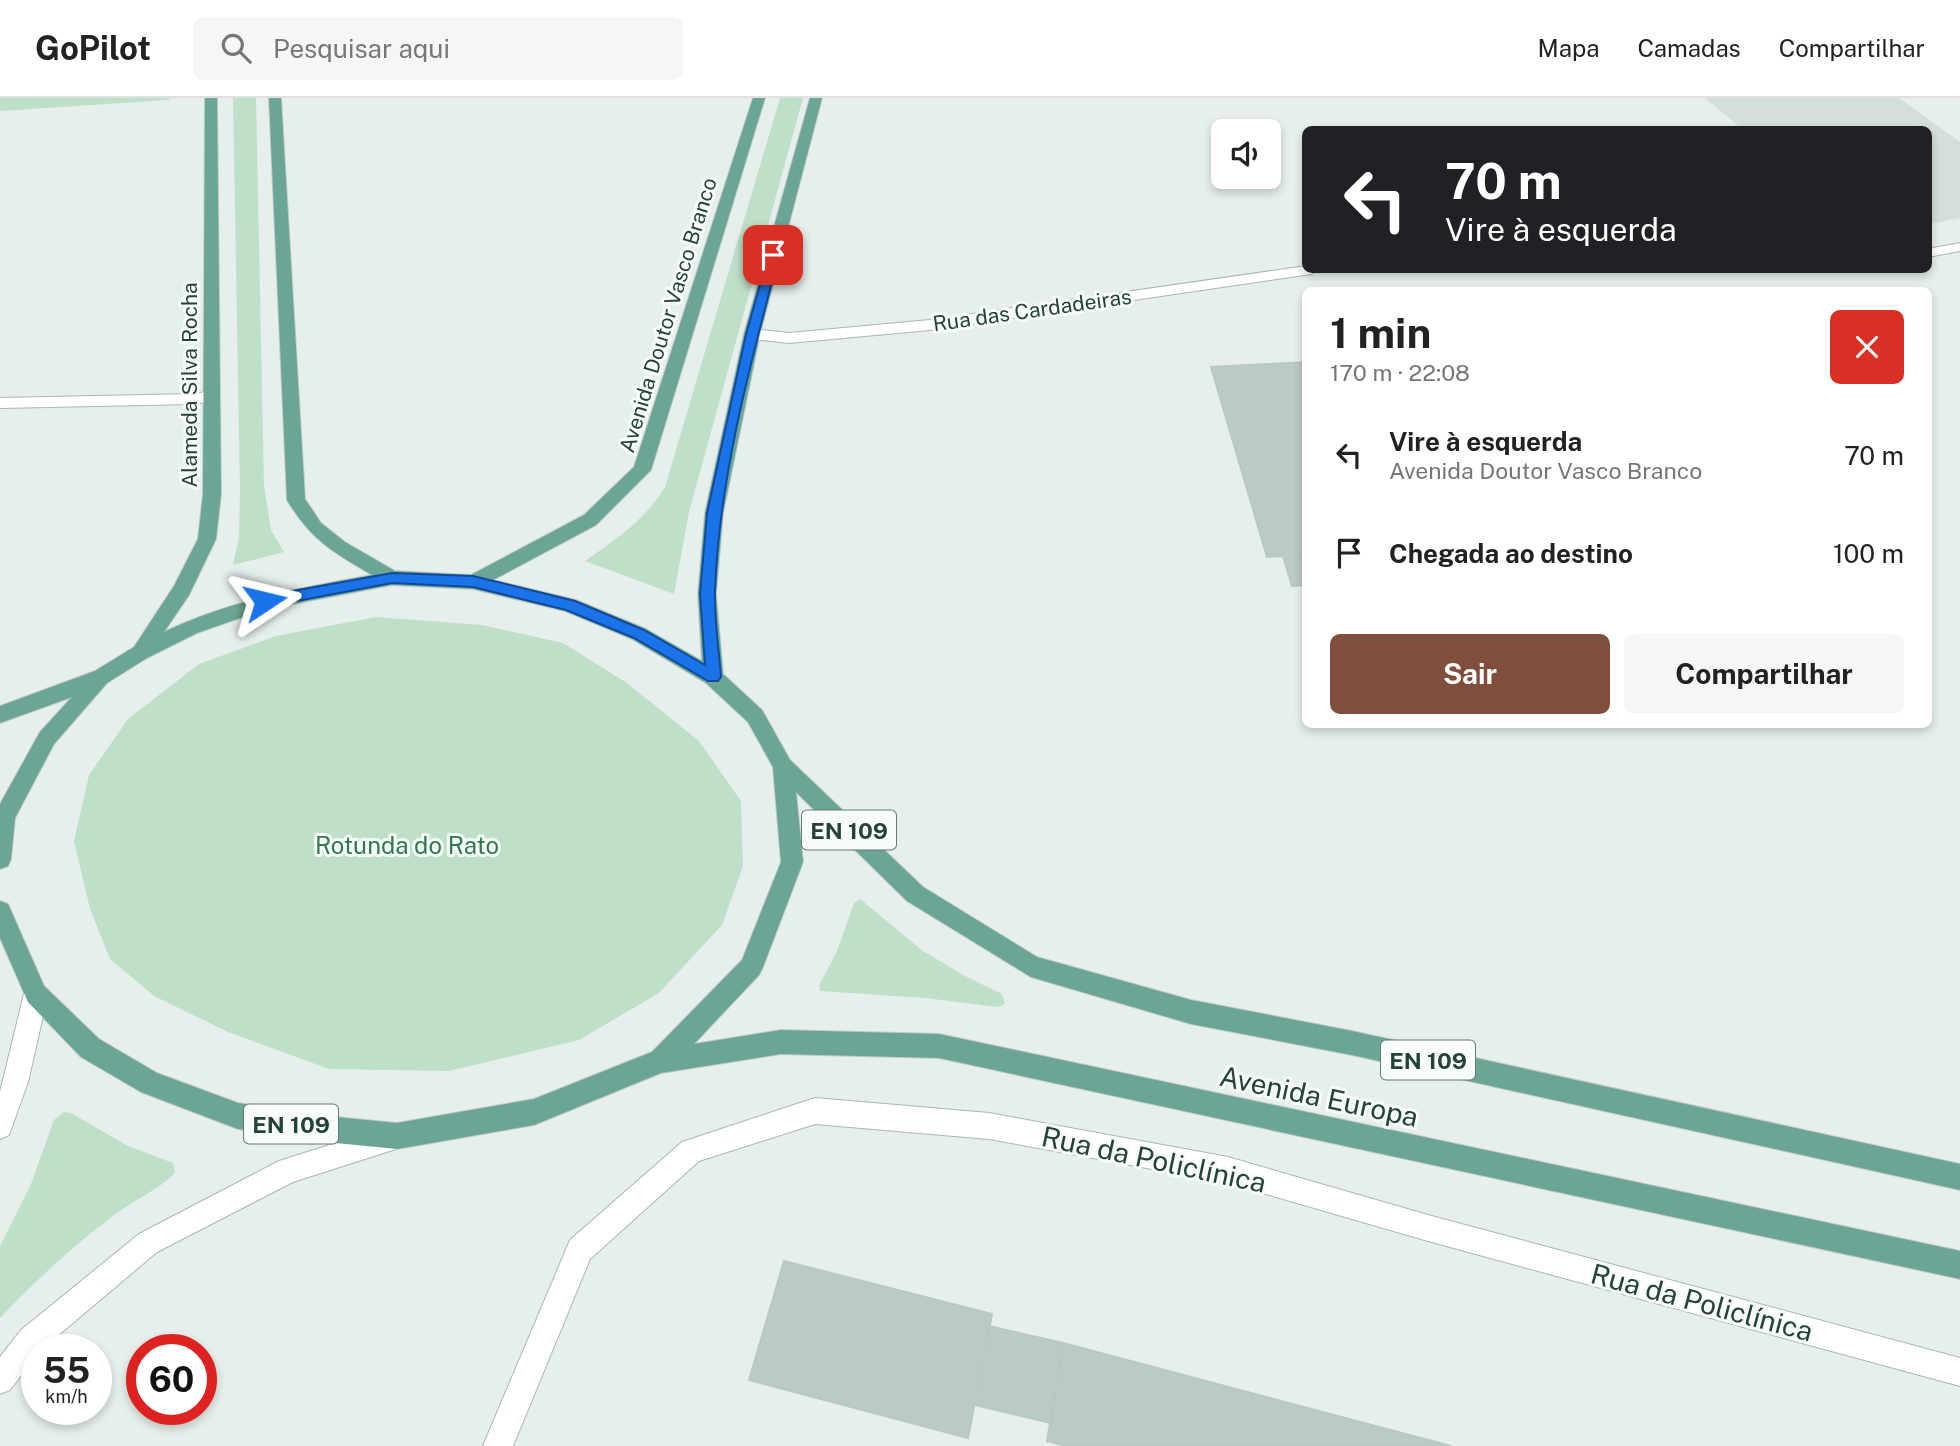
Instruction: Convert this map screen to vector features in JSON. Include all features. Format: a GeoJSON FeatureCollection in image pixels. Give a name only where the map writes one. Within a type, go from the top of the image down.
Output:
{"type":"FeatureCollection","features":[{"type":"Feature","properties":{"kind":"main road","name":"Alameda Silva Rocha"},"geometry":{"type":"LineString","coordinates":[[141,653],[182,590],[207,540],[212,494],[211,98]]}},
{"type":"Feature","properties":{"kind":"main road"},"geometry":{"type":"LineString","coordinates":[[275,98],[296,500],[315,528],[339,547],[392,578]]}},
{"type":"Feature","properties":{"kind":"main road","name":"Avenida Doutor Vasco Branco"},"geometry":{"type":"LineString","coordinates":[[473,582],[590,520],[642,470],[759,98]]}},
{"type":"Feature","properties":{"kind":"main road"},"geometry":{"type":"LineString","coordinates":[[713,677],[707,594],[714,513],[752,334],[816,98]]}},
{"type":"Feature","properties":{"kind":"main road","name":"Avenida Europa"},"geometry":{"type":"LineString","coordinates":[[0,715],[102,677],[190,628],[265,601],[392,578],[473,582],[569,605],[639,634],[713,677],[755,716],[783,766],[792,862],[751,967],[661,1061]]}},
{"type":"Feature","properties":{"kind":"main road","name":"Avenida Europa"},"geometry":{"type":"LineString","coordinates":[[0,859],[4,817],[47,738],[102,677]]}},
{"type":"Feature","properties":{"kind":"main road","name":"EN 109"},"geometry":{"type":"LineString","coordinates":[[783,766],[915,894],[1031,965],[1191,1012],[1352,1043],[1960,1177]]}},
{"type":"Feature","properties":{"kind":"main road","name":"Avenida Europa"},"geometry":{"type":"LineString","coordinates":[[0,911],[36,994],[90,1048],[150,1083],[238,1116],[315,1129],[397,1136],[534,1112],[661,1061],[781,1042],[939,1046],[1960,1265]]}},
{"type":"Feature","properties":{"kind":"street"},"geometry":{"type":"LineString","coordinates":[[1932,252],[1960,247]]}},
{"type":"Feature","properties":{"kind":"street","name":"Rua das Cardadeiras"},"geometry":{"type":"LineString","coordinates":[[752,334],[789,338],[930,325],[1302,271]]}},
{"type":"Feature","properties":{"kind":"street"},"geometry":{"type":"LineString","coordinates":[[0,403],[194,399],[211,396]]}},
{"type":"Feature","properties":{"kind":"street"},"geometry":{"type":"LineString","coordinates":[[0,1126],[16,1082],[36,994]]}},
{"type":"Feature","properties":{"kind":"street","name":"Rua da Policlínica"},"geometry":{"type":"LineString","coordinates":[[498,1446],[580,1250],[691,1151],[815,1111],[989,1126],[1228,1170],[1441,1231],[1960,1372]]}},
{"type":"Feature","properties":{"kind":"street"},"geometry":{"type":"LineString","coordinates":[[0,1380],[31,1340],[148,1243],[288,1170],[397,1136]]}},
{"type":"Feature","properties":{"kind":"shaded area"},"geometry":{"type":"Polygon","coordinates":[[[1705,98],[1899,98],[1960,142],[1960,218],[1932,223],[1932,126],[1738,126],[1705,98]]]}},
{"type":"Feature","properties":{"kind":"green space"},"geometry":{"type":"Polygon","coordinates":[[[0,98],[169,98],[169,100],[0,111],[0,98]]]}},
{"type":"Feature","properties":{"kind":"green space"},"geometry":{"type":"Polygon","coordinates":[[[233,98],[256,98],[264,485],[271,530],[284,552],[233,565],[239,538],[240,491],[233,98]]]}},
{"type":"Feature","properties":{"kind":"green space"},"geometry":{"type":"Polygon","coordinates":[[[780,98],[803,98],[689,512],[674,594],[585,561],[639,519],[665,487],[780,98]]]}},
{"type":"Feature","properties":{"kind":"green space","name":"Rotunda do Rato"},"geometry":{"type":"Polygon","coordinates":[[[376,617],[482,625],[563,643],[627,683],[699,741],[741,801],[743,866],[722,925],[659,993],[579,1040],[449,1071],[329,1069],[228,1032],[154,996],[110,959],[90,909],[74,841],[89,775],[128,719],[199,664],[276,636],[376,617]]]}},
{"type":"Feature","properties":{"kind":"green space"},"geometry":{"type":"Polygon","coordinates":[[[860,899],[923,951],[1002,994],[1005,1004],[998,1007],[925,998],[820,991],[819,986],[837,951],[854,903],[860,899]]]}},
{"type":"Feature","properties":{"kind":"green space"},"geometry":{"type":"Polygon","coordinates":[[[64,1112],[71,1113],[128,1146],[173,1163],[175,1173],[83,1240],[0,1318],[0,1246],[31,1184],[54,1120],[64,1112]]]}},
{"type":"Feature","properties":{"kind":"building"},"geometry":{"type":"Polygon","coordinates":[[[1302,362],[1302,585],[1292,586],[1283,556],[1267,557],[1211,367],[1302,362]]]}},
{"type":"Feature","properties":{"kind":"building"},"geometry":{"type":"Polygon","coordinates":[[[784,1261],[992,1314],[968,1438],[749,1380],[784,1261]]]}},
{"type":"Feature","properties":{"kind":"building"},"geometry":{"type":"Polygon","coordinates":[[[989,1326],[1063,1343],[1051,1423],[975,1405],[989,1326]]]}},
{"type":"Feature","properties":{"kind":"building"},"geometry":{"type":"Polygon","coordinates":[[[1063,1343],[1451,1446],[1066,1446],[1047,1441],[1063,1343]]]}},
{"type":"Feature","properties":{"kind":"route"},"geometry":{"type":"LineString","coordinates":[[265,601],[392,578],[473,582],[569,605],[639,634],[713,677],[707,594],[714,513],[752,334],[773,255]]}}]}
